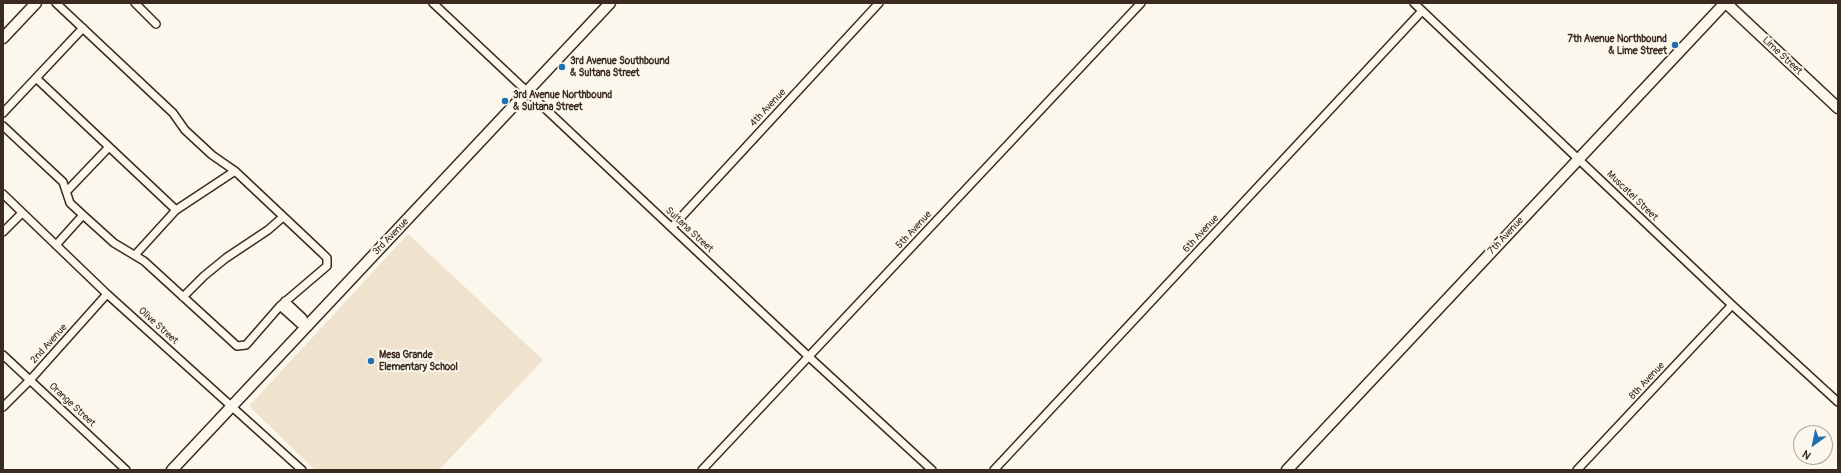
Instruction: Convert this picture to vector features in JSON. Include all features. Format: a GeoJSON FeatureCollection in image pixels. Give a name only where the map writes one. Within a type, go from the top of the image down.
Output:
{"type":"FeatureCollection","features":[{"type":"Feature","properties":{"kind":"street"},"geometry":{"type":"LineString","coordinates":[[3,38],[36,3]]}},
{"type":"Feature","properties":{"kind":"street"},"geometry":{"type":"LineString","coordinates":[[3,126],[63,182],[70,203],[114,242],[144,261],[237,346],[246,345],[283,303],[323,271],[328,262],[327,258],[322,253],[235,171],[212,155],[185,130],[173,113],[56,3]]}},
{"type":"Feature","properties":{"kind":"street"},"geometry":{"type":"LineString","coordinates":[[135,3],[156,24]]}},
{"type":"Feature","properties":{"kind":"street","name":"Sultana Street"},"geometry":{"type":"LineString","coordinates":[[434,3],[808,356],[932,470]]}},
{"type":"Feature","properties":{"kind":"street","name":"3rd Avenue"},"geometry":{"type":"LineString","coordinates":[[172,470],[610,3]]}},
{"type":"Feature","properties":{"kind":"street","name":"4th Avenue"},"geometry":{"type":"LineString","coordinates":[[672,227],[880,3]]}},
{"type":"Feature","properties":{"kind":"street","name":"5th Avenue"},"geometry":{"type":"LineString","coordinates":[[702,470],[1141,3]]}},
{"type":"Feature","properties":{"kind":"street","name":"Muscatel Street"},"geometry":{"type":"LineString","coordinates":[[1414,3],[1732,305],[1838,402]]}},
{"type":"Feature","properties":{"kind":"street","name":"Lime Street"},"geometry":{"type":"LineString","coordinates":[[1725,3],[1838,108]]}},
{"type":"Feature","properties":{"kind":"street","name":"7th Avenue"},"geometry":{"type":"LineString","coordinates":[[1287,470],[1725,3]]}},
{"type":"Feature","properties":{"kind":"street","name":"6th Avenue"},"geometry":{"type":"LineString","coordinates":[[994,470],[1422,11]]}},
{"type":"Feature","properties":{"kind":"street"},"geometry":{"type":"LineString","coordinates":[[3,113],[83,28]]}},
{"type":"Feature","properties":{"kind":"street"},"geometry":{"type":"LineString","coordinates":[[36,78],[176,210]]}},
{"type":"Feature","properties":{"kind":"street"},"geometry":{"type":"LineString","coordinates":[[67,191],[109,147]]}},
{"type":"Feature","properties":{"kind":"street"},"geometry":{"type":"LineString","coordinates":[[135,255],[176,210],[235,171]]}},
{"type":"Feature","properties":{"kind":"street","name":"Olive Street"},"geometry":{"type":"LineString","coordinates":[[3,194],[107,294],[302,470]]}},
{"type":"Feature","properties":{"kind":"street"},"geometry":{"type":"LineString","coordinates":[[3,232],[22,213]]}},
{"type":"Feature","properties":{"kind":"street"},"geometry":{"type":"LineString","coordinates":[[56,245],[83,215]]}},
{"type":"Feature","properties":{"kind":"street"},"geometry":{"type":"LineString","coordinates":[[183,297],[204,276],[226,258],[268,230],[283,217]]}},
{"type":"Feature","properties":{"kind":"street","name":"2nd Avenue"},"geometry":{"type":"LineString","coordinates":[[3,407],[107,294]]}},
{"type":"Feature","properties":{"kind":"street"},"geometry":{"type":"LineString","coordinates":[[283,303],[303,318],[306,326]]}},
{"type":"Feature","properties":{"kind":"street","name":"8th Avenue"},"geometry":{"type":"LineString","coordinates":[[1577,470],[1732,305]]}},
{"type":"Feature","properties":{"kind":"street","name":"Orange Street"},"geometry":{"type":"LineString","coordinates":[[3,355],[126,470]]}},
{"type":"Feature","properties":{"kind":"shaded area"},"geometry":{"type":"Polygon","coordinates":[[[408,234],[543,360],[439,470],[315,470],[249,406],[408,234]]]}},
{"type":"Feature","properties":{"kind":"place","name":"7th Avenue Northbound & Lime Street"},"geometry":{"type":"Point","coordinates":[1675,45]}},
{"type":"Feature","properties":{"kind":"place","name":"3rd Avenue Southbound & Sultana Street"},"geometry":{"type":"Point","coordinates":[562,67]}},
{"type":"Feature","properties":{"kind":"place","name":"3rd Avenue Northbound & Sultana Street"},"geometry":{"type":"Point","coordinates":[505,101]}},
{"type":"Feature","properties":{"kind":"place","name":"Mesa Grande Elementary School"},"geometry":{"type":"Point","coordinates":[371,361]}}]}
